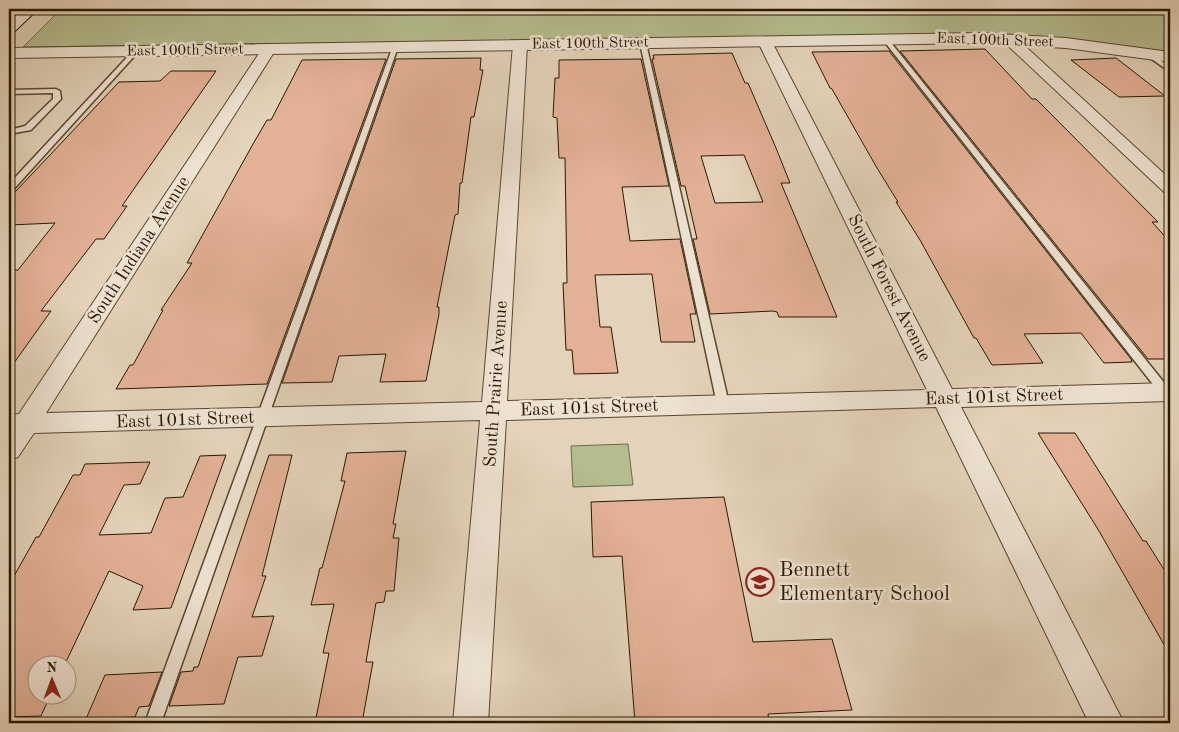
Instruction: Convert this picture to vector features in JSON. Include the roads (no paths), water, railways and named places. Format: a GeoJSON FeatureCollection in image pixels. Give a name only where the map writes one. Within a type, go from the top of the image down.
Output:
{"type":"FeatureCollection","features":[{"type":"Feature","properties":{"kind":"street"},"geometry":{"type":"LineString","coordinates":[[9,30],[31,9]]}},
{"type":"Feature","properties":{"kind":"street"},"geometry":{"type":"LineString","coordinates":[[1009,39],[1170,188]]}},
{"type":"Feature","properties":{"kind":"street","name":"East 100th Street"},"geometry":{"type":"LineString","coordinates":[[9,54],[1009,39],[1066,43],[1170,57]]}},
{"type":"Feature","properties":{"kind":"street","name":"South Forest Avenue"},"geometry":{"type":"LineString","coordinates":[[765,42],[1107,723]]}},
{"type":"Feature","properties":{"kind":"street","name":"South Prairie Avenue"},"geometry":{"type":"LineString","coordinates":[[471,723],[520,45]]}},
{"type":"Feature","properties":{"kind":"street","name":"South Indiana Avenue"},"geometry":{"type":"LineString","coordinates":[[9,450],[17,424],[269,49]]}},
{"type":"Feature","properties":{"kind":"street","name":"East 101st Street"},"geometry":{"type":"LineString","coordinates":[[17,424],[944,398],[1169,394]]}},
{"type":"Feature","properties":{"kind":"lane"},"geometry":{"type":"LineString","coordinates":[[886,40],[1169,394]]}},
{"type":"Feature","properties":{"kind":"lane"},"geometry":{"type":"LineString","coordinates":[[643,44],[723,404]]}},
{"type":"Feature","properties":{"kind":"lane"},"geometry":{"type":"LineString","coordinates":[[153,723],[394,47]]}},
{"type":"Feature","properties":{"kind":"lane"},"geometry":{"type":"LineString","coordinates":[[9,189],[135,52]]}},
{"type":"Feature","properties":{"kind":"lane"},"geometry":{"type":"LineString","coordinates":[[1148,54],[1170,70]]}},
{"type":"Feature","properties":{"kind":"lane"},"geometry":{"type":"LineString","coordinates":[[9,92],[56,91],[57,99],[28,128],[9,132]]}},
{"type":"Feature","properties":{"kind":"place","name":"Bennett Elementary School"},"geometry":{"type":"Point","coordinates":[760,582]}}]}
